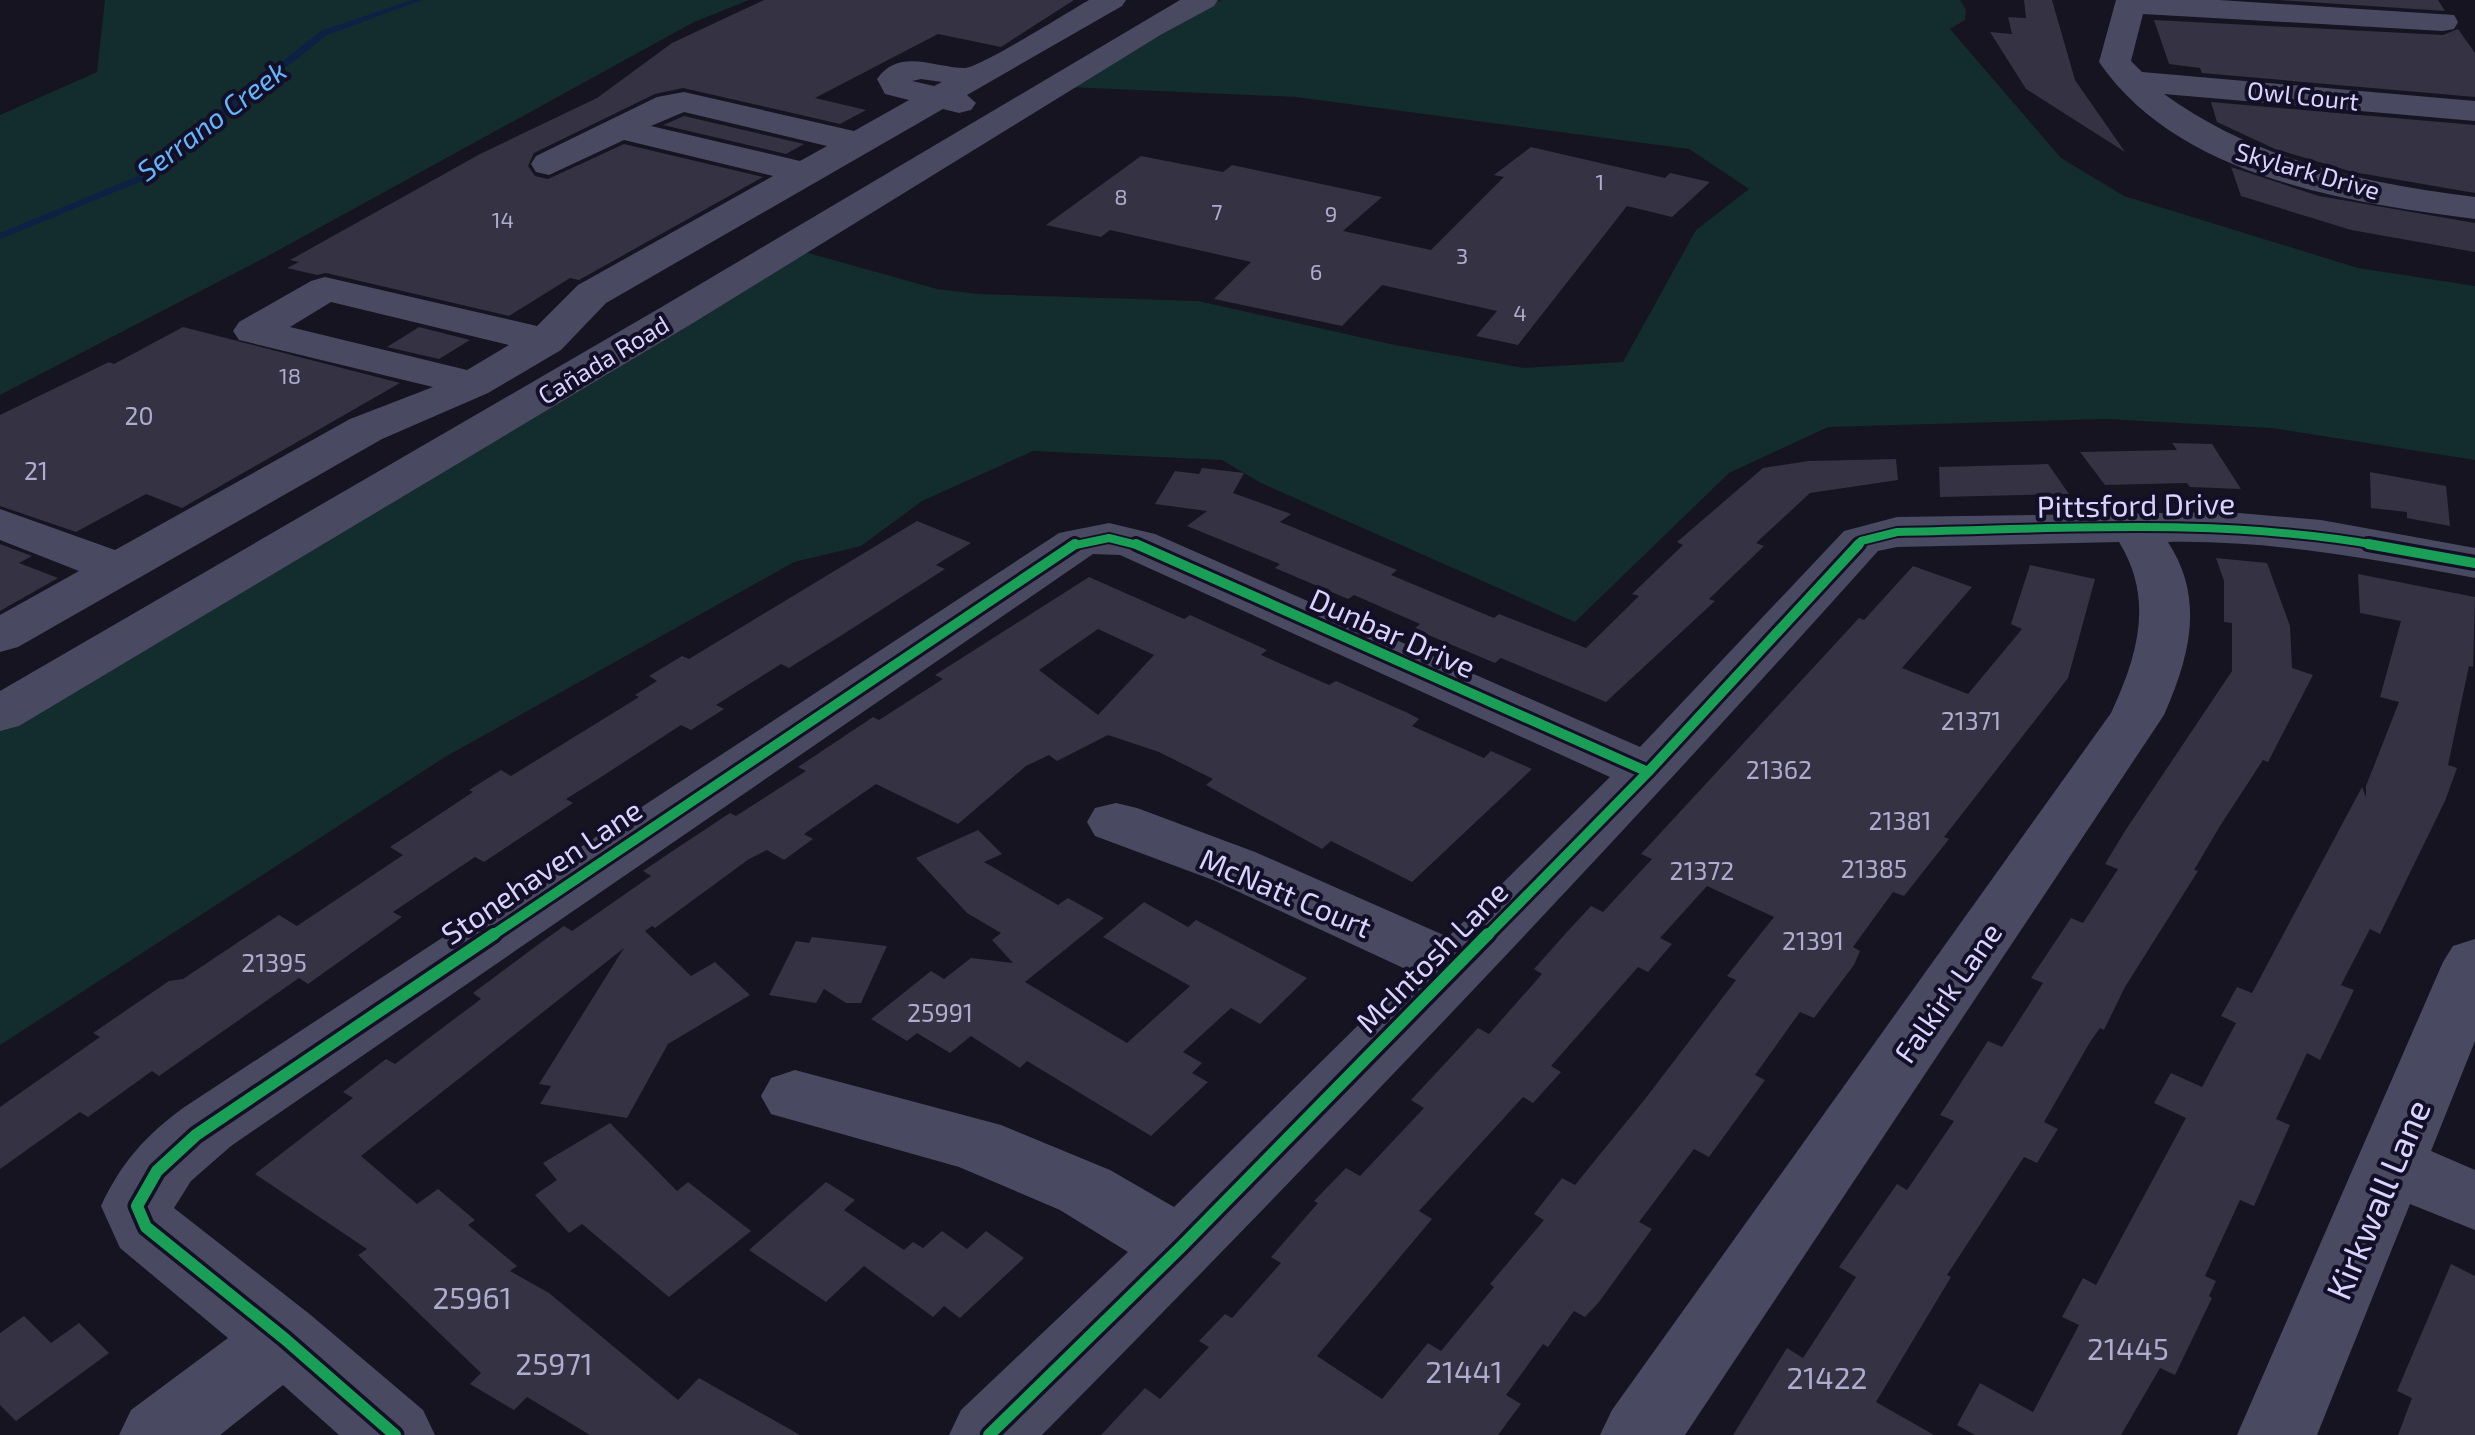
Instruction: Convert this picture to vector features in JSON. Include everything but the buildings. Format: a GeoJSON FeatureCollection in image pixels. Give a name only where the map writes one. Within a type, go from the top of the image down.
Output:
{"type":"FeatureCollection","features":[{"type":"Feature","properties":{"kind":"street"},"geometry":{"type":"LineString","coordinates":[[0,636],[366,429],[436,403],[472,384],[546,341],[592,294],[1111,0]]}},
{"type":"Feature","properties":{"kind":"street","name":"Cañada Road"},"geometry":{"type":"LineString","coordinates":[[0,714],[1203,0]]}},
{"type":"Feature","properties":{"kind":"street"},"geometry":{"type":"LineString","coordinates":[[2130,81],[2114,59],[2131,2],[2442,22]]}},
{"type":"Feature","properties":{"kind":"street","name":"Owl Court"},"geometry":{"type":"LineString","coordinates":[[2130,81],[2475,111]]}},
{"type":"Feature","properties":{"kind":"street","name":"Skylark Drive"},"geometry":{"type":"LineString","coordinates":[[2130,81],[2168,116],[2202,136],[2261,160],[2382,192],[2475,208]]}},
{"type":"Feature","properties":{"kind":"street"},"geometry":{"type":"LineString","coordinates":[[955,88],[1004,115]]}},
{"type":"Feature","properties":{"kind":"street"},"geometry":{"type":"LineString","coordinates":[[549,164],[670,104],[684,102],[858,143]]}},
{"type":"Feature","properties":{"kind":"street"},"geometry":{"type":"LineString","coordinates":[[620,129],[804,173]]}},
{"type":"Feature","properties":{"kind":"street"},"geometry":{"type":"LineString","coordinates":[[472,384],[254,331],[325,289],[546,341]]}},
{"type":"Feature","properties":{"kind":"street"},"geometry":{"type":"LineString","coordinates":[[0,523],[119,569]]}},
{"type":"Feature","properties":{"kind":"street","name":"Pittsford Drive"},"geometry":{"type":"LineString","coordinates":[[1914,532],[2134,527],[2273,529],[2475,563]]}},
{"type":"Feature","properties":{"kind":"street","name":"Falkirk Lane"},"geometry":{"type":"LineString","coordinates":[[1640,1435],[2136,716],[2160,668],[2168,634],[2160,573],[2151,550],[2134,527]]}},
{"type":"Feature","properties":{"kind":"street","name":"McIntosh Lane"},"geometry":{"type":"LineString","coordinates":[[989,1435],[1181,1247],[1648,772],[1861,542],[1882,534],[1914,532]]}},
{"type":"Feature","properties":{"kind":"street","name":"Dunbar Drive"},"geometry":{"type":"LineString","coordinates":[[1118,536],[1648,772]]}},
{"type":"Feature","properties":{"kind":"street","name":"Stonehaven Lane"},"geometry":{"type":"LineString","coordinates":[[262,1321],[146,1227],[137,1206],[146,1182],[172,1152],[1076,544],[1118,536]]}},
{"type":"Feature","properties":{"kind":"street","name":"McNatt Court"},"geometry":{"type":"LineString","coordinates":[[1116,822],[1234,866],[1454,966]]}},
{"type":"Feature","properties":{"kind":"street","name":"Kirkwall Lane"},"geometry":{"type":"LineString","coordinates":[[2277,1435],[2475,962]]}},
{"type":"Feature","properties":{"kind":"street"},"geometry":{"type":"LineString","coordinates":[[794,1096],[976,1144],[1084,1190],[1181,1247]]}},
{"type":"Feature","properties":{"kind":"street"},"geometry":{"type":"LineString","coordinates":[[2393,1165],[2475,1201]]}},
{"type":"Feature","properties":{"kind":"street"},"geometry":{"type":"LineString","coordinates":[[160,1435],[262,1321],[395,1435]]}},
{"type":"Feature","properties":{"kind":"green space"},"geometry":{"type":"Polygon","coordinates":[[[105,0],[749,0],[694,22],[266,257],[0,395],[0,115],[97,72],[105,0]]]}},
{"type":"Feature","properties":{"kind":"green space"},"geometry":{"type":"Polygon","coordinates":[[[1222,0],[1960,0],[1966,10],[1965,20],[1950,29],[2061,158],[2124,196],[2358,268],[2475,286],[2475,460],[2272,428],[2105,419],[1828,427],[1729,473],[1575,622],[1261,483],[1222,460],[1033,451],[922,501],[861,546],[794,562],[445,757],[0,1045],[0,731],[47,708],[801,251],[937,289],[978,294],[1198,301],[1395,345],[1524,368],[1623,362],[1696,230],[1749,189],[1689,149],[1296,97],[1068,87],[1177,20],[1222,0]]]}},
{"type":"Feature","properties":{"kind":"waterway","name":"Serrano Creek"},"geometry":{"type":"LineString","coordinates":[[0,236],[139,179],[324,33],[419,0]]}},
{"type":"Feature","properties":{"kind":"cycle path"},"geometry":{"type":"LineString","coordinates":[[989,1435],[1181,1247],[1648,772],[1861,541],[1897,532],[2227,526],[2321,535],[2475,563]]}},
{"type":"Feature","properties":{"kind":"cycle path"},"geometry":{"type":"LineString","coordinates":[[395,1435],[285,1339],[146,1227],[137,1206],[157,1171],[207,1127],[1076,543],[1118,538],[1137,544],[1648,772]]}}]}
